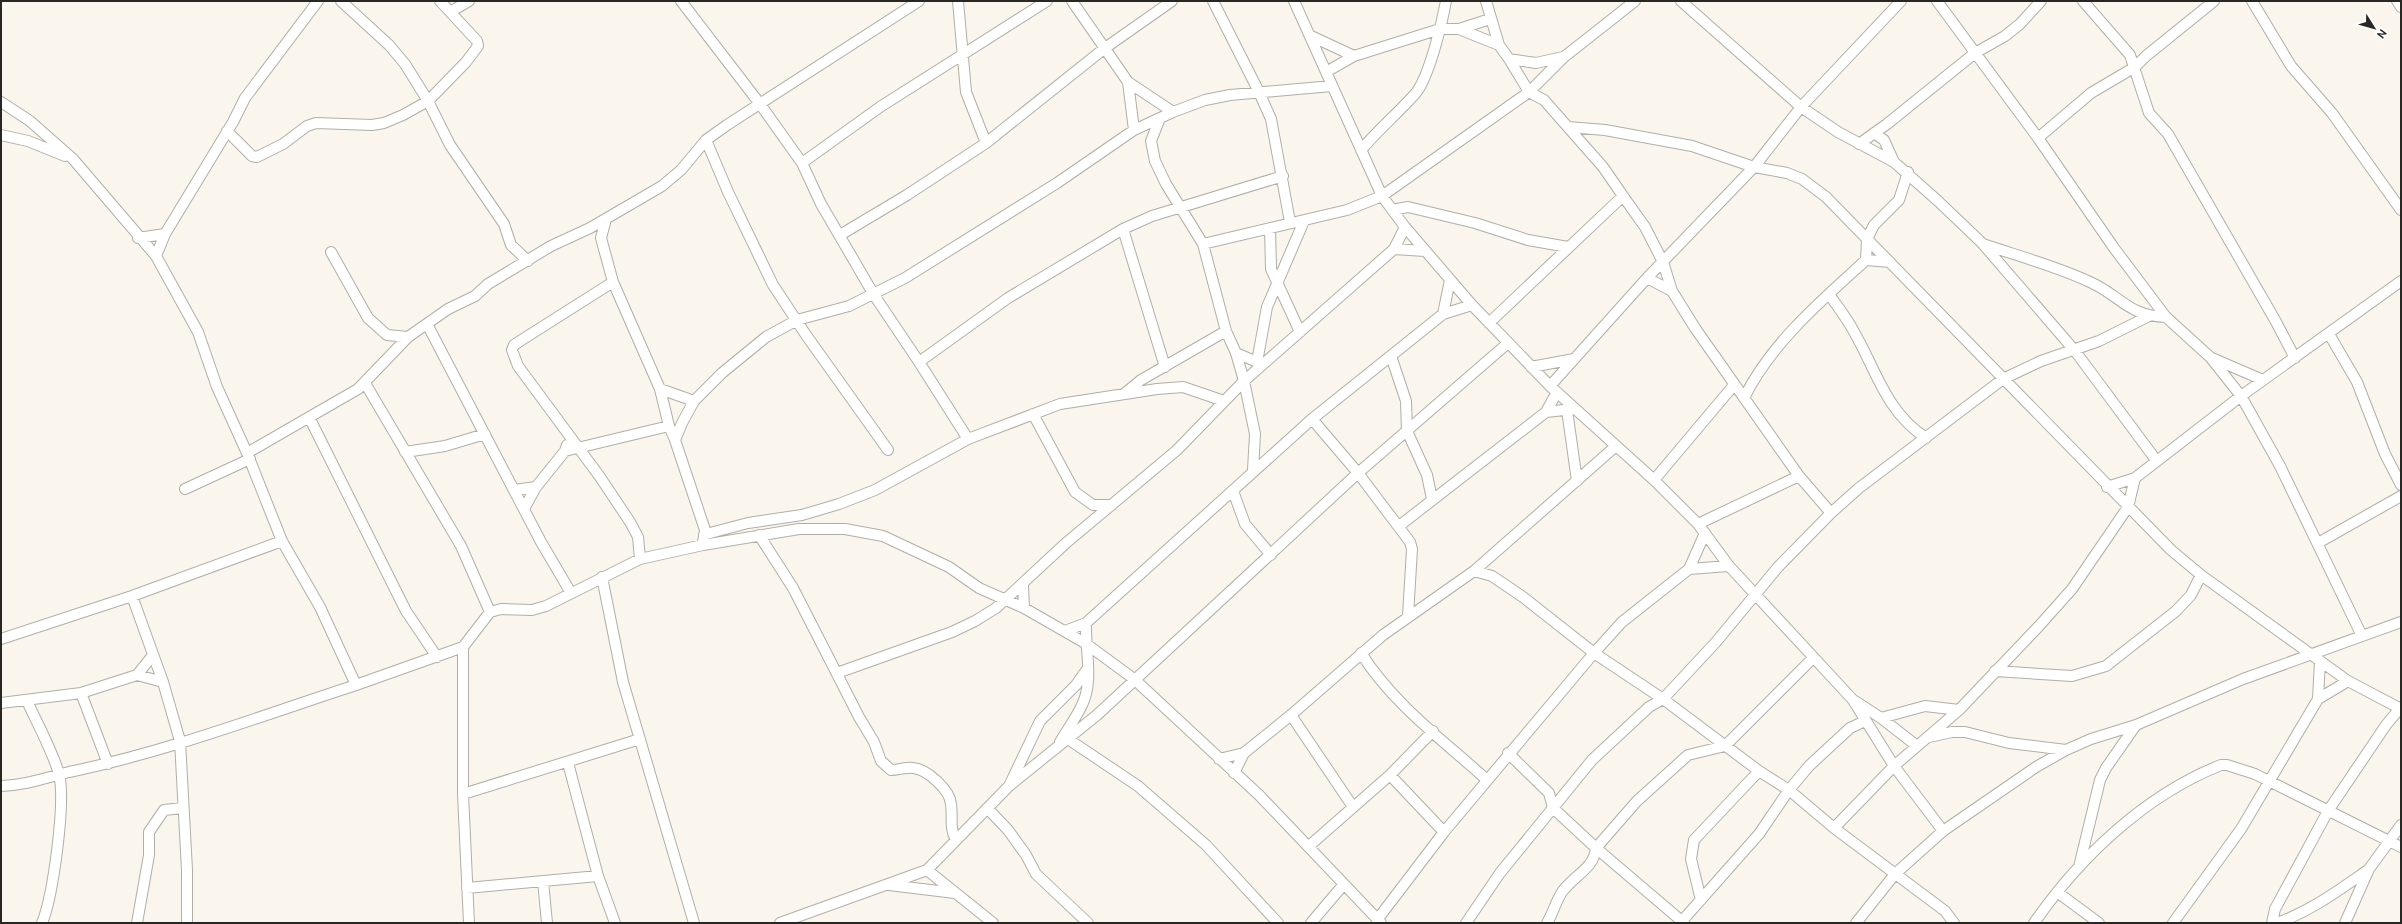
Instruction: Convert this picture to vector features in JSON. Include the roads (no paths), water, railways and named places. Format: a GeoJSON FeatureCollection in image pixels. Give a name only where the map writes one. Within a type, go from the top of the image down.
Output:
{"type":"FeatureCollection","features":[{"type":"Feature","properties":{"kind":"street"},"geometry":{"type":"LineString","coordinates":[[156,256],[165,234],[227,131],[245,98],[318,1]]}},
{"type":"Feature","properties":{"kind":"street"},"geometry":{"type":"LineString","coordinates":[[342,1],[389,45],[405,64],[428,101],[450,146],[504,224],[511,245],[528,261]]}},
{"type":"Feature","properties":{"kind":"street"},"geometry":{"type":"LineString","coordinates":[[227,131],[252,156],[257,157],[283,144],[307,126],[316,123],[384,123],[428,101],[466,62],[478,46],[477,41],[440,1]]}},
{"type":"Feature","properties":{"kind":"street"},"geometry":{"type":"LineString","coordinates":[[450,12],[469,1]]}},
{"type":"Feature","properties":{"kind":"street"},"geometry":{"type":"LineString","coordinates":[[681,1],[760,104],[802,163],[820,204],[840,235],[874,295],[920,362],[968,439]]}},
{"type":"Feature","properties":{"kind":"street"},"geometry":{"type":"LineString","coordinates":[[185,489],[249,456],[365,383],[408,336],[448,309],[475,296],[488,284],[575,233],[590,228],[662,186],[681,170],[706,140],[919,1]]}},
{"type":"Feature","properties":{"kind":"street"},"geometry":{"type":"LineString","coordinates":[[958,1],[961,55],[966,92],[986,143]]}},
{"type":"Feature","properties":{"kind":"street"},"geometry":{"type":"LineString","coordinates":[[802,163],[880,107],[1047,1]]}},
{"type":"Feature","properties":{"kind":"street"},"geometry":{"type":"LineString","coordinates":[[1072,1],[1128,82],[1172,112]]}},
{"type":"Feature","properties":{"kind":"street"},"geometry":{"type":"LineString","coordinates":[[840,235],[907,195],[986,143],[1105,48],[1172,1]]}},
{"type":"Feature","properties":{"kind":"street"},"geometry":{"type":"LineString","coordinates":[[1213,1],[1271,119],[1283,176],[1290,222]]}},
{"type":"Feature","properties":{"kind":"street"},"geometry":{"type":"LineString","coordinates":[[1294,1],[1382,196],[1405,227],[1472,305],[1553,389],[1570,410],[1616,446],[1654,480],[1698,524],[1729,566],[1853,700],[1894,766],[1943,831]]}},
{"type":"Feature","properties":{"kind":"street"},"geometry":{"type":"LineString","coordinates":[[1361,150],[1381,126],[1420,86],[1440,29],[1446,1]]}},
{"type":"Feature","properties":{"kind":"street"},"geometry":{"type":"LineString","coordinates":[[1486,1],[1499,45],[1529,92],[1544,100],[1603,167],[1645,227],[1663,262],[1672,291],[1734,385],[1799,476],[1831,513]]}},
{"type":"Feature","properties":{"kind":"street"},"geometry":{"type":"LineString","coordinates":[[1202,244],[1290,222],[1304,221],[1347,210],[1382,196],[1529,92],[1564,57],[1635,1]]}},
{"type":"Feature","properties":{"kind":"street"},"geometry":{"type":"LineString","coordinates":[[1681,1],[1801,107],[1859,144],[1894,162],[1908,172],[1982,243],[2075,351],[2156,460]]}},
{"type":"Feature","properties":{"kind":"street"},"geometry":{"type":"LineString","coordinates":[[1546,412],[1553,389],[1574,359],[1647,278],[1754,167],[1801,107],[1902,1]]}},
{"type":"Feature","properties":{"kind":"street"},"geometry":{"type":"LineString","coordinates":[[1937,1],[2038,138],[2114,248],[2166,317],[2210,357],[2241,396],[2280,466],[2362,636]]}},
{"type":"Feature","properties":{"kind":"street"},"geometry":{"type":"LineString","coordinates":[[1859,144],[1887,124],[1975,53],[2010,32],[2041,1]]}},
{"type":"Feature","properties":{"kind":"street"},"geometry":{"type":"LineString","coordinates":[[2084,1],[2130,55],[2149,113],[2168,134],[2275,320],[2294,358]]}},
{"type":"Feature","properties":{"kind":"street"},"geometry":{"type":"LineString","coordinates":[[2038,138],[2091,93],[2135,67],[2146,56],[2214,1]]}},
{"type":"Feature","properties":{"kind":"street"},"geometry":{"type":"LineString","coordinates":[[2252,1],[2291,66],[2332,113],[2401,210]]}},
{"type":"Feature","properties":{"kind":"street"},"geometry":{"type":"LineString","coordinates":[[2397,1],[2401,7]]}},
{"type":"Feature","properties":{"kind":"street"},"geometry":{"type":"LineString","coordinates":[[1459,30],[1490,18]]}},
{"type":"Feature","properties":{"kind":"street"},"geometry":{"type":"LineString","coordinates":[[1326,72],[1354,56],[1440,29],[1459,30],[1499,45]]}},
{"type":"Feature","properties":{"kind":"street"},"geometry":{"type":"LineString","coordinates":[[1311,36],[1354,56]]}},
{"type":"Feature","properties":{"kind":"street"},"geometry":{"type":"LineString","coordinates":[[2130,55],[2146,56]]}},
{"type":"Feature","properties":{"kind":"street"},"geometry":{"type":"LineString","coordinates":[[1509,59],[1536,63],[1564,57]]}},
{"type":"Feature","properties":{"kind":"street"},"geometry":{"type":"LineString","coordinates":[[1541,80],[1544,100]]}},
{"type":"Feature","properties":{"kind":"street"},"geometry":{"type":"LineString","coordinates":[[1128,82],[1136,129],[1150,141],[1158,166],[1166,184],[1183,208],[1202,244],[1226,331],[1236,353],[1244,381],[1255,434],[1253,470]]}},
{"type":"Feature","properties":{"kind":"street"},"geometry":{"type":"LineString","coordinates":[[675,440],[694,401],[722,373],[766,337],[797,320],[849,306],[874,295],[944,256],[1057,183],[1136,129],[1172,112],[1205,100],[1259,92],[1332,86]]}},
{"type":"Feature","properties":{"kind":"street"},"geometry":{"type":"LineString","coordinates":[[3,107],[36,126],[73,159],[138,238],[156,256],[198,332],[217,387],[249,456],[282,541],[320,607],[356,685]]}},
{"type":"Feature","properties":{"kind":"street"},"geometry":{"type":"LineString","coordinates":[[1150,141],[1160,118]]}},
{"type":"Feature","properties":{"kind":"street"},"geometry":{"type":"LineString","coordinates":[[1884,140],[1887,124]]}},
{"type":"Feature","properties":{"kind":"street"},"geometry":{"type":"LineString","coordinates":[[1568,127],[1605,130],[1651,137],[1692,146],[1754,167],[1787,172],[1802,179],[1826,197],[2107,487],[2171,550],[2201,575],[2348,681],[2400,708],[2328,811],[2275,909],[2272,923]]}},
{"type":"Feature","properties":{"kind":"street"},"geometry":{"type":"LineString","coordinates":[[1874,132],[1884,140],[1894,162]]}},
{"type":"Feature","properties":{"kind":"street"},"geometry":{"type":"LineString","coordinates":[[1,136],[46,147],[73,159]]}},
{"type":"Feature","properties":{"kind":"street"},"geometry":{"type":"LineString","coordinates":[[706,140],[774,285],[806,335],[888,450]]}},
{"type":"Feature","properties":{"kind":"street"},"geometry":{"type":"LineString","coordinates":[[1744,398],[1761,369],[1776,351],[1829,294],[1866,260],[1867,239],[1874,224],[1899,200],[1908,172]]}},
{"type":"Feature","properties":{"kind":"street"},"geometry":{"type":"LineString","coordinates":[[920,362],[1008,298],[1123,229],[1152,216],[1183,208],[1283,176]]}},
{"type":"Feature","properties":{"kind":"street"},"geometry":{"type":"LineString","coordinates":[[1490,323],[1623,196]]}},
{"type":"Feature","properties":{"kind":"street"},"geometry":{"type":"LineString","coordinates":[[1392,210],[1408,207],[1475,223],[1528,240],[1568,247]]}},
{"type":"Feature","properties":{"kind":"street"},"geometry":{"type":"LineString","coordinates":[[606,219],[601,238],[613,282],[660,389],[668,426],[675,440],[707,532],[721,542]]}},
{"type":"Feature","properties":{"kind":"street"},"geometry":{"type":"LineString","coordinates":[[1259,363],[1267,307],[1304,221]]}},
{"type":"Feature","properties":{"kind":"street"},"geometry":{"type":"LineString","coordinates":[[837,673],[952,632],[975,621],[1007,600],[1066,543],[1177,450],[1244,381],[1259,363],[1300,332],[1394,248],[1405,227]]}},
{"type":"Feature","properties":{"kind":"street"},"geometry":{"type":"LineString","coordinates":[[590,228],[601,238]]}},
{"type":"Feature","properties":{"kind":"street"},"geometry":{"type":"LineString","coordinates":[[1270,228],[1269,260],[1300,332]]}},
{"type":"Feature","properties":{"kind":"street"},"geometry":{"type":"LineString","coordinates":[[1123,229],[1165,367]]}},
{"type":"Feature","properties":{"kind":"street"},"geometry":{"type":"LineString","coordinates":[[138,238],[165,234]]}},
{"type":"Feature","properties":{"kind":"street"},"geometry":{"type":"LineString","coordinates":[[1982,243],[2090,282],[2130,309],[2149,316],[2166,317]]}},
{"type":"Feature","properties":{"kind":"street"},"geometry":{"type":"LineString","coordinates":[[1394,248],[1425,251]]}},
{"type":"Feature","properties":{"kind":"street"},"geometry":{"type":"LineString","coordinates":[[330,252],[349,288],[368,318],[387,335],[408,336]]}},
{"type":"Feature","properties":{"kind":"street"},"geometry":{"type":"LineString","coordinates":[[1866,260],[1890,262]]}},
{"type":"Feature","properties":{"kind":"street"},"geometry":{"type":"LineString","coordinates":[[1647,278],[1672,291]]}},
{"type":"Feature","properties":{"kind":"street"},"geometry":{"type":"LineString","coordinates":[[1443,314],[1450,280]]}},
{"type":"Feature","properties":{"kind":"street"},"geometry":{"type":"LineString","coordinates":[[2107,487],[2136,478],[2156,460],[2241,396],[2401,281]]}},
{"type":"Feature","properties":{"kind":"street"},"geometry":{"type":"LineString","coordinates":[[613,282],[514,345],[512,350],[518,366],[630,522],[638,537],[640,559]]}},
{"type":"Feature","properties":{"kind":"street"},"geometry":{"type":"LineString","coordinates":[[1829,294],[1854,330],[1889,401],[1905,423],[1926,438]]}},
{"type":"Feature","properties":{"kind":"street"},"geometry":{"type":"LineString","coordinates":[[1065,632],[1086,623],[1233,491],[1253,470],[1312,419],[1443,314],[1472,305]]}},
{"type":"Feature","properties":{"kind":"street"},"geometry":{"type":"LineString","coordinates":[[806,335],[813,316]]}},
{"type":"Feature","properties":{"kind":"street"},"geometry":{"type":"LineString","coordinates":[[1466,923],[1500,873],[1592,760],[1649,707],[1663,700],[1716,642],[1778,567],[1831,513],[1859,488],[2003,379],[2041,361],[2075,351],[2120,332],[2149,316]]}},
{"type":"Feature","properties":{"kind":"street"},"geometry":{"type":"LineString","coordinates":[[427,324],[524,509],[571,593]]}},
{"type":"Feature","properties":{"kind":"street"},"geometry":{"type":"LineString","coordinates":[[1124,394],[1141,380],[1226,331]]}},
{"type":"Feature","properties":{"kind":"street"},"geometry":{"type":"LineString","coordinates":[[2329,334],[2356,382],[2385,454],[2401,485]]}},
{"type":"Feature","properties":{"kind":"street"},"geometry":{"type":"LineString","coordinates":[[387,335],[390,355]]}},
{"type":"Feature","properties":{"kind":"street"},"geometry":{"type":"LineString","coordinates":[[780,923],[851,896],[887,885],[927,870],[1009,786],[1068,739],[1271,555],[1358,473],[1508,343]]}},
{"type":"Feature","properties":{"kind":"street"},"geometry":{"type":"LineString","coordinates":[[1236,353],[1259,363]]}},
{"type":"Feature","properties":{"kind":"street"},"geometry":{"type":"LineString","coordinates":[[1391,356],[1406,400],[1407,430],[1427,474],[1432,499]]}},
{"type":"Feature","properties":{"kind":"street"},"geometry":{"type":"LineString","coordinates":[[2210,357],[2263,380]]}},
{"type":"Feature","properties":{"kind":"street"},"geometry":{"type":"LineString","coordinates":[[1532,367],[1574,359]]}},
{"type":"Feature","properties":{"kind":"street"},"geometry":{"type":"LineString","coordinates":[[365,383],[461,546],[490,612]]}},
{"type":"Feature","properties":{"kind":"street"},"geometry":{"type":"LineString","coordinates":[[1654,480],[1734,385]]}},
{"type":"Feature","properties":{"kind":"street"},"geometry":{"type":"LineString","coordinates":[[707,532],[748,523],[802,515],[839,504],[875,490],[968,439],[1060,404],[1183,387],[1224,401]]}},
{"type":"Feature","properties":{"kind":"street"},"geometry":{"type":"LineString","coordinates":[[660,389],[694,401]]}},
{"type":"Feature","properties":{"kind":"street"},"geometry":{"type":"LineString","coordinates":[[1399,526],[1546,412],[1570,410]]}},
{"type":"Feature","properties":{"kind":"street"},"geometry":{"type":"LineString","coordinates":[[1570,410],[1577,481]]}},
{"type":"Feature","properties":{"kind":"street"},"geometry":{"type":"LineString","coordinates":[[1033,414],[1075,492],[1093,505],[1112,505]]}},
{"type":"Feature","properties":{"kind":"street"},"geometry":{"type":"LineString","coordinates":[[310,419],[406,611],[437,657]]}},
{"type":"Feature","properties":{"kind":"street"},"geometry":{"type":"LineString","coordinates":[[1312,419],[1358,473],[1399,526],[1412,549],[1408,616]]}},
{"type":"Feature","properties":{"kind":"street"},"geometry":{"type":"LineString","coordinates":[[565,451],[668,426]]}},
{"type":"Feature","properties":{"kind":"street"},"geometry":{"type":"LineString","coordinates":[[405,452],[445,446],[485,434]]}},
{"type":"Feature","properties":{"kind":"street"},"geometry":{"type":"LineString","coordinates":[[524,509],[536,487],[565,451],[569,436]]}},
{"type":"Feature","properties":{"kind":"street"},"geometry":{"type":"LineString","coordinates":[[1234,773],[1244,753],[1291,715],[1361,653],[1408,616],[1474,571],[1616,446]]}},
{"type":"Feature","properties":{"kind":"street"},"geometry":{"type":"LineString","coordinates":[[1698,524],[1799,476]]}},
{"type":"Feature","properties":{"kind":"street"},"geometry":{"type":"LineString","coordinates":[[1834,828],[1894,766],[1959,710],[2072,589],[2128,507],[2136,478]]}},
{"type":"Feature","properties":{"kind":"street"},"geometry":{"type":"LineString","coordinates":[[514,490],[536,487]]}},
{"type":"Feature","properties":{"kind":"street"},"geometry":{"type":"LineString","coordinates":[[1233,491],[1245,524],[1271,555]]}},
{"type":"Feature","properties":{"kind":"street"},"geometry":{"type":"LineString","coordinates":[[2318,543],[2401,496]]}},
{"type":"Feature","properties":{"kind":"street"},"geometry":{"type":"LineString","coordinates":[[1,786],[25,785],[59,774],[108,764],[356,685],[437,657],[462,647],[490,612],[502,609],[532,610],[546,606],[640,559],[702,545],[799,529],[845,529],[883,536],[949,567],[979,588],[1024,608],[1085,643],[1134,679],[1234,773],[1260,795],[1379,921],[1444,832],[1488,780],[1508,753],[1594,653],[1622,622],[1689,569],[1705,533]]}},
{"type":"Feature","properties":{"kind":"street"},"geometry":{"type":"LineString","coordinates":[[702,545],[707,532]]}},
{"type":"Feature","properties":{"kind":"street"},"geometry":{"type":"LineString","coordinates":[[759,535],[793,588],[885,766],[891,770],[913,768],[923,772],[941,786],[949,796],[951,804],[952,834],[956,840]]}},
{"type":"Feature","properties":{"kind":"street"},"geometry":{"type":"LineString","coordinates":[[1,639],[132,596],[282,541]]}},
{"type":"Feature","properties":{"kind":"street"},"geometry":{"type":"LineString","coordinates":[[1488,559],[1492,576]]}},
{"type":"Feature","properties":{"kind":"street"},"geometry":{"type":"LineString","coordinates":[[1689,569],[1729,566]]}},
{"type":"Feature","properties":{"kind":"street"},"geometry":{"type":"LineString","coordinates":[[1474,571],[1492,576],[1523,597],[1594,653],[1663,700],[1759,771],[1789,790],[1834,828],[1945,911],[1954,923]]}},
{"type":"Feature","properties":{"kind":"street"},"geometry":{"type":"LineString","coordinates":[[1994,671],[2072,676],[2106,666],[2176,611],[2191,594],[2201,575]]}},
{"type":"Feature","properties":{"kind":"street"},"geometry":{"type":"LineString","coordinates":[[602,577],[623,682],[694,923]]}},
{"type":"Feature","properties":{"kind":"street"},"geometry":{"type":"LineString","coordinates":[[1023,586],[1024,608]]}},
{"type":"Feature","properties":{"kind":"street"},"geometry":{"type":"LineString","coordinates":[[132,596],[164,682],[180,741],[187,870],[187,923]]}},
{"type":"Feature","properties":{"kind":"street"},"geometry":{"type":"LineString","coordinates":[[1856,923],[1895,874],[1943,831],[2036,767],[2066,750],[2091,739],[2136,725],[2243,679],[2401,622]]}},
{"type":"Feature","properties":{"kind":"street"},"geometry":{"type":"LineString","coordinates":[[1058,746],[1083,705],[1088,668],[1085,643],[1086,623]]}},
{"type":"Feature","properties":{"kind":"street"},"geometry":{"type":"LineString","coordinates":[[462,647],[463,794],[469,923]]}},
{"type":"Feature","properties":{"kind":"street"},"geometry":{"type":"LineString","coordinates":[[1361,653],[1373,672],[1389,691],[1488,780]]}},
{"type":"Feature","properties":{"kind":"street"},"geometry":{"type":"LineString","coordinates":[[137,675],[153,655]]}},
{"type":"Feature","properties":{"kind":"street"},"geometry":{"type":"LineString","coordinates":[[1547,923],[1564,890],[1590,866],[1595,858],[1596,848],[1637,801],[1688,755],[1725,746],[1813,658]]}},
{"type":"Feature","properties":{"kind":"street"},"geometry":{"type":"LineString","coordinates":[[2174,923],[2241,829],[2318,699],[2320,661]]}},
{"type":"Feature","properties":{"kind":"street"},"geometry":{"type":"LineString","coordinates":[[1009,786],[1040,722],[1076,685],[1088,668]]}},
{"type":"Feature","properties":{"kind":"street"},"geometry":{"type":"LineString","coordinates":[[1,703],[28,701],[81,693],[137,675],[164,682]]}},
{"type":"Feature","properties":{"kind":"street"},"geometry":{"type":"LineString","coordinates":[[2318,699],[2348,681]]}},
{"type":"Feature","properties":{"kind":"street"},"geometry":{"type":"LineString","coordinates":[[81,693],[108,764]]}},
{"type":"Feature","properties":{"kind":"street"},"geometry":{"type":"LineString","coordinates":[[1853,700],[1882,718],[1917,746]]}},
{"type":"Feature","properties":{"kind":"street"},"geometry":{"type":"LineString","coordinates":[[28,701],[59,774],[61,806],[55,867],[47,911],[42,923]]}},
{"type":"Feature","properties":{"kind":"street"},"geometry":{"type":"LineString","coordinates":[[1882,718],[1925,706],[1959,710]]}},
{"type":"Feature","properties":{"kind":"street"},"geometry":{"type":"LineString","coordinates":[[1291,715],[1353,807]]}},
{"type":"Feature","properties":{"kind":"street"},"geometry":{"type":"LineString","coordinates":[[1508,753],[1549,793],[1554,808],[1596,848],[1683,922],[1759,834],[1789,790],[1826,748],[1850,728],[1865,721]]}},
{"type":"Feature","properties":{"kind":"street"},"geometry":{"type":"LineString","coordinates":[[2078,868],[2100,780],[2106,768],[2136,725]]}},
{"type":"Feature","properties":{"kind":"street"},"geometry":{"type":"LineString","coordinates":[[1309,846],[1390,775],[1433,731]]}},
{"type":"Feature","properties":{"kind":"street"},"geometry":{"type":"LineString","coordinates":[[1928,737],[1952,732],[1965,732],[2009,743],[2066,750]]}},
{"type":"Feature","properties":{"kind":"street"},"geometry":{"type":"LineString","coordinates":[[463,794],[568,763],[640,739]]}},
{"type":"Feature","properties":{"kind":"street"},"geometry":{"type":"LineString","coordinates":[[1068,739],[1138,786],[1206,845],[1278,923]]}},
{"type":"Feature","properties":{"kind":"street"},"geometry":{"type":"LineString","coordinates":[[1219,759],[1244,753]]}},
{"type":"Feature","properties":{"kind":"street"},"geometry":{"type":"LineString","coordinates":[[568,763],[598,876],[615,923]]}},
{"type":"Feature","properties":{"kind":"street"},"geometry":{"type":"LineString","coordinates":[[2034,923],[2057,892],[2078,868],[2130,819],[2177,788],[2210,769],[2228,765],[2255,774],[2401,847]]}},
{"type":"Feature","properties":{"kind":"street"},"geometry":{"type":"LineString","coordinates":[[2255,774],[2276,770]]}},
{"type":"Feature","properties":{"kind":"street"},"geometry":{"type":"LineString","coordinates":[[1701,900],[1691,859],[1694,840],[1759,771]]}},
{"type":"Feature","properties":{"kind":"street"},"geometry":{"type":"LineString","coordinates":[[1390,775],[1444,832]]}},
{"type":"Feature","properties":{"kind":"street"},"geometry":{"type":"LineString","coordinates":[[137,923],[149,854],[149,832],[164,810],[183,808]]}},
{"type":"Feature","properties":{"kind":"street"},"geometry":{"type":"LineString","coordinates":[[988,809],[1008,830],[1026,854],[1036,874],[1088,923]]}},
{"type":"Feature","properties":{"kind":"street"},"geometry":{"type":"LineString","coordinates":[[2345,923],[2369,869],[2401,825]]}},
{"type":"Feature","properties":{"kind":"street"},"geometry":{"type":"LineString","coordinates":[[2277,923],[2295,917],[2319,903],[2369,869]]}},
{"type":"Feature","properties":{"kind":"street"},"geometry":{"type":"LineString","coordinates":[[927,870],[993,923]]}},
{"type":"Feature","properties":{"kind":"street"},"geometry":{"type":"LineString","coordinates":[[467,888],[598,876]]}},
{"type":"Feature","properties":{"kind":"street"},"geometry":{"type":"LineString","coordinates":[[543,881],[547,923]]}},
{"type":"Feature","properties":{"kind":"street"},"geometry":{"type":"LineString","coordinates":[[1311,923],[1344,884]]}},
{"type":"Feature","properties":{"kind":"street"},"geometry":{"type":"LineString","coordinates":[[887,885],[955,893]]}},
{"type":"Feature","properties":{"kind":"street"},"geometry":{"type":"LineString","coordinates":[[2057,892],[2099,923]]}}]}
